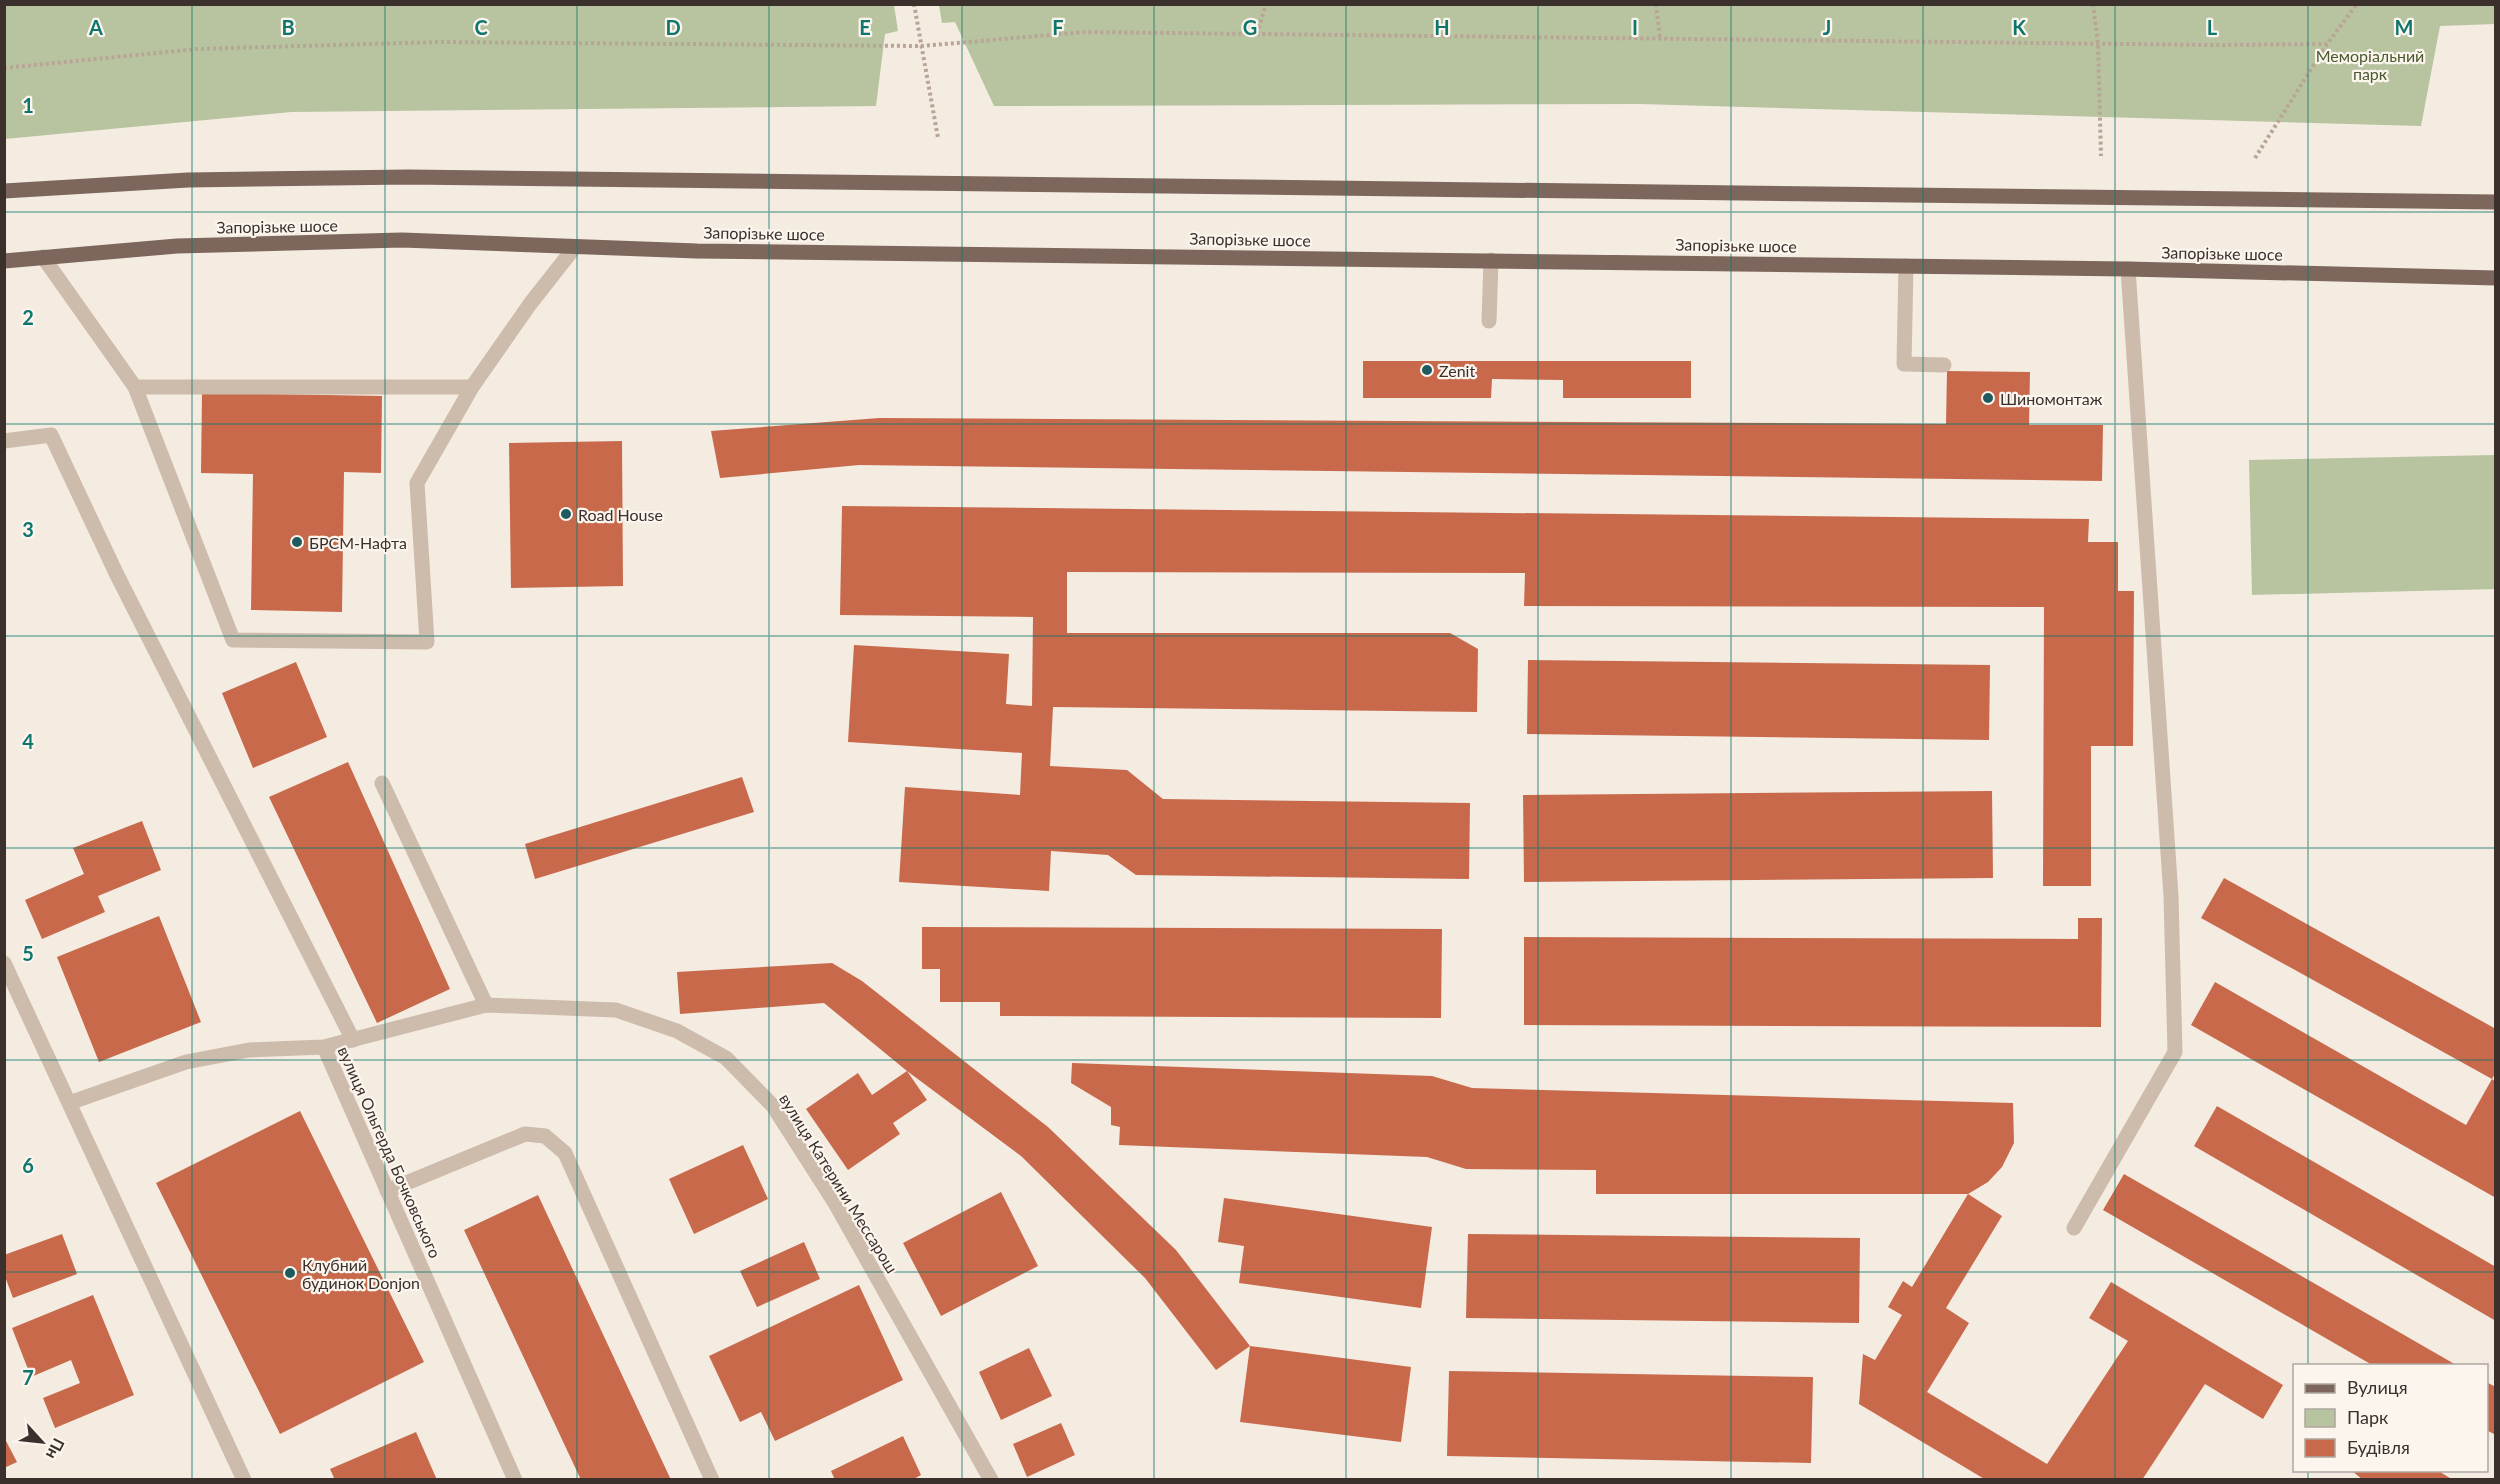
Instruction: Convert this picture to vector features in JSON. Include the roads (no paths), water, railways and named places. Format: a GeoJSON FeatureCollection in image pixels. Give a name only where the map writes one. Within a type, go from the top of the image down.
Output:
{"type":"FeatureCollection","features":[{"type":"Feature","properties":{"kind":"main road"},"geometry":{"type":"LineString","coordinates":[[4,191],[188,180],[409,177],[2496,202]]}},
{"type":"Feature","properties":{"kind":"main road","name":"Запорізьке шосе"},"geometry":{"type":"LineString","coordinates":[[4,261],[177,246],[402,240],[574,248],[2128,269],[2496,278]]}},
{"type":"Feature","properties":{"kind":"street"},"geometry":{"type":"LineString","coordinates":[[43,257],[135,387],[233,639],[427,642],[417,483],[472,387],[530,304],[574,248]]}},
{"type":"Feature","properties":{"kind":"street"},"geometry":{"type":"LineString","coordinates":[[1489,321],[1491,260]]}},
{"type":"Feature","properties":{"kind":"street"},"geometry":{"type":"LineString","coordinates":[[1906,266],[1904,364],[1944,364]]}},
{"type":"Feature","properties":{"kind":"street"},"geometry":{"type":"LineString","coordinates":[[2073,1228],[2175,1052],[2171,896],[2128,269]]}},
{"type":"Feature","properties":{"kind":"street"},"geometry":{"type":"LineString","coordinates":[[135,387],[472,387]]}},
{"type":"Feature","properties":{"kind":"street"},"geometry":{"type":"LineString","coordinates":[[4,441],[51,435],[117,576],[353,1040]]}},
{"type":"Feature","properties":{"kind":"street"},"geometry":{"type":"LineString","coordinates":[[382,783],[486,1005]]}},
{"type":"Feature","properties":{"kind":"street"},"geometry":{"type":"LineString","coordinates":[[4,963],[244,1479]]}},
{"type":"Feature","properties":{"kind":"street","name":"вулиця Катерини Мессарош"},"geometry":{"type":"LineString","coordinates":[[324,1047],[486,1005],[616,1010],[677,1031],[726,1058],[773,1106],[835,1203],[991,1479]]}},
{"type":"Feature","properties":{"kind":"street","name":"вулиця Ольгерда Бочковського"},"geometry":{"type":"LineString","coordinates":[[69,1103],[186,1062],[249,1050],[324,1047],[515,1479]]}},
{"type":"Feature","properties":{"kind":"street"},"geometry":{"type":"LineString","coordinates":[[387,1191],[525,1134],[545,1136],[565,1153],[712,1479]]}},
{"type":"Feature","properties":{"kind":"place","name":"Zenit"},"geometry":{"type":"Point","coordinates":[1427,370]}},
{"type":"Feature","properties":{"kind":"place","name":"Шиномонтаж"},"geometry":{"type":"Point","coordinates":[1988,398]}},
{"type":"Feature","properties":{"kind":"place","name":"Road House"},"geometry":{"type":"Point","coordinates":[566,514]}},
{"type":"Feature","properties":{"kind":"place","name":"БРСМ-Нафта"},"geometry":{"type":"Point","coordinates":[297,542]}},
{"type":"Feature","properties":{"kind":"place","name":"Клубний будинок Donjon"},"geometry":{"type":"Point","coordinates":[290,1273]}},
{"type":"Feature","properties":{"kind":"park label","name":"Меморіальний парк"},"geometry":{"type":"Point","coordinates":[2370,64]}}]}
